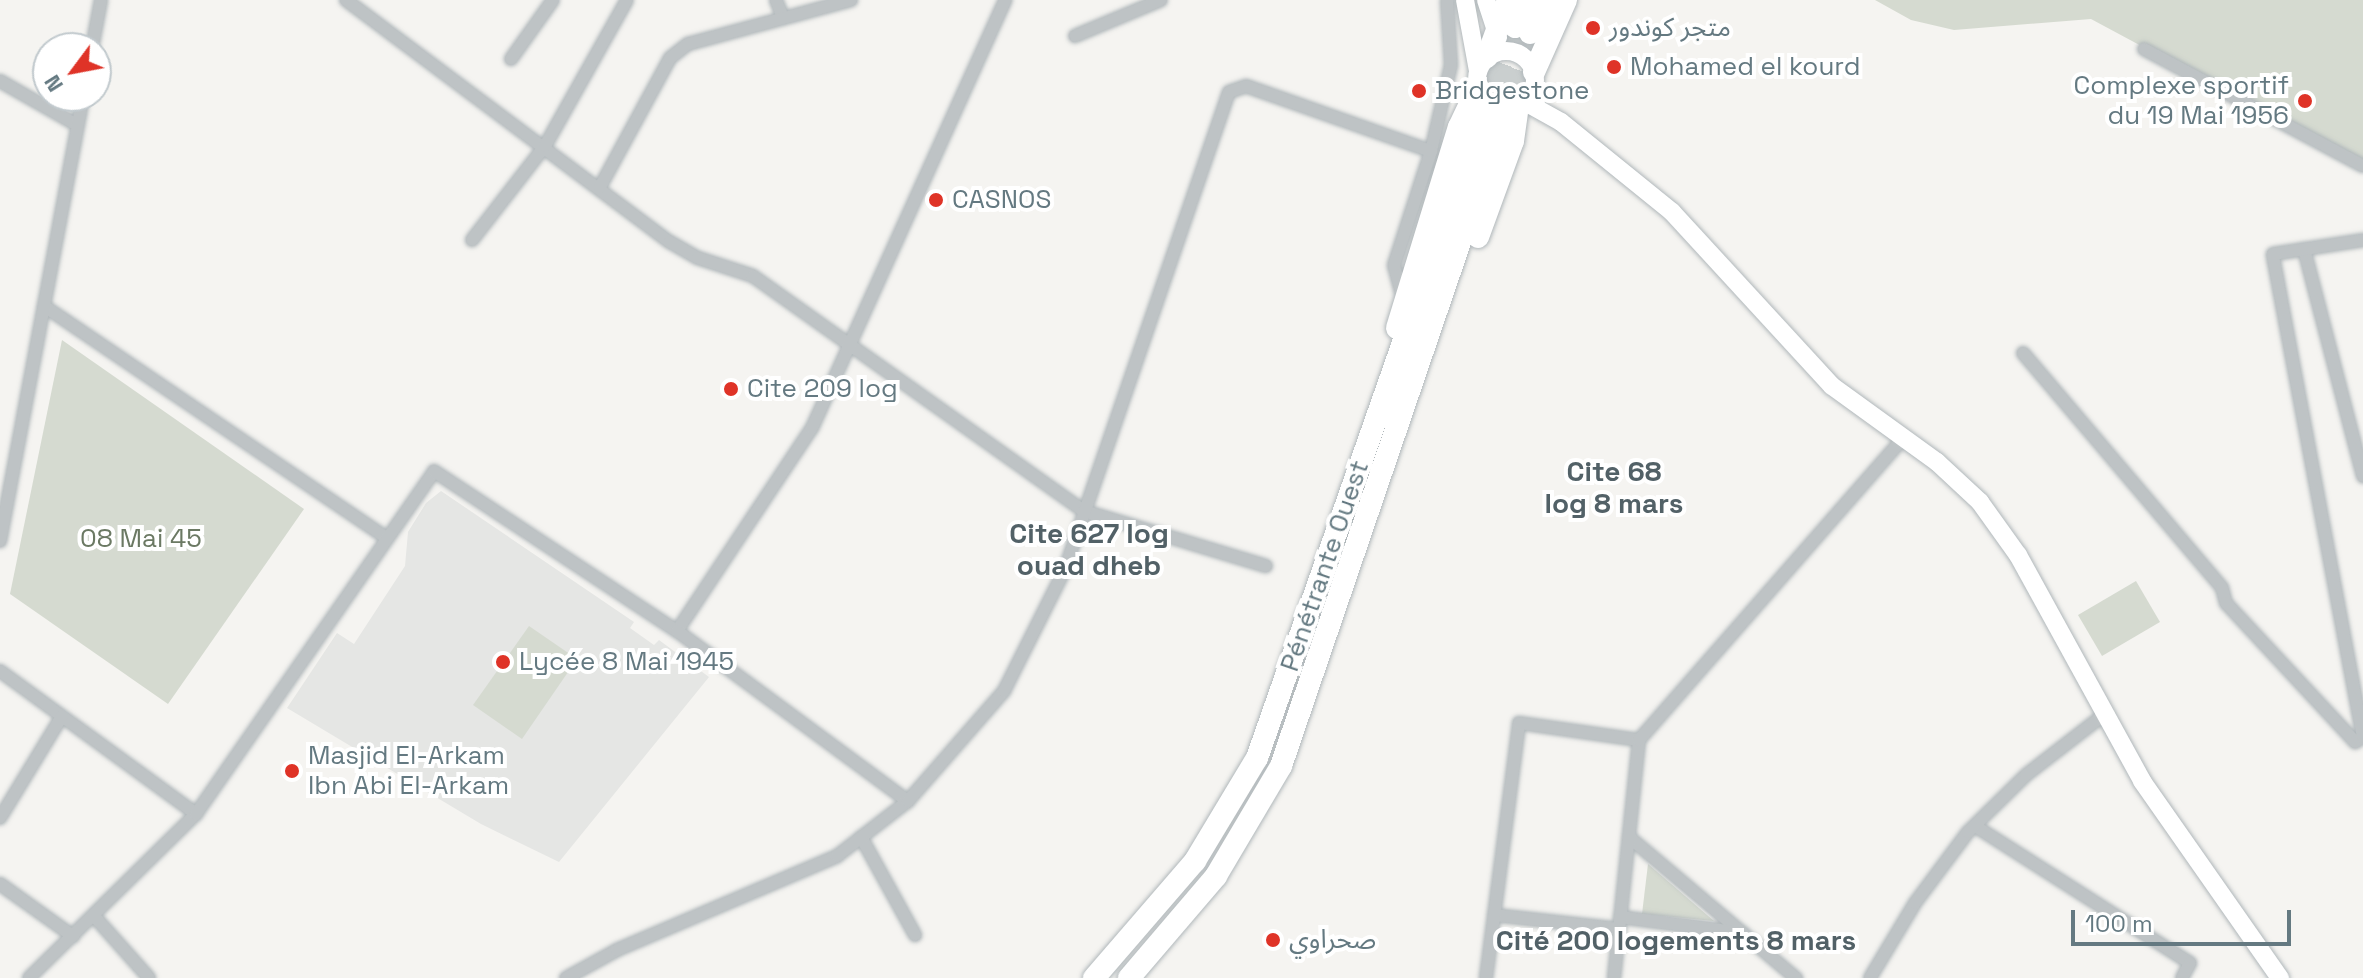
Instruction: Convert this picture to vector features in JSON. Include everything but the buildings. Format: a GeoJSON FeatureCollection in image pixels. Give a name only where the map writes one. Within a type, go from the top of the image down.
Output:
{"type":"FeatureCollection","features":[{"type":"Feature","properties":{"kind":"highway"},"geometry":{"type":"LineString","coordinates":[[1498,51],[1508,0]]}},
{"type":"Feature","properties":{"kind":"highway"},"geometry":{"type":"LineString","coordinates":[[1393,374],[1403,299],[1459,127],[1526,0]]}},
{"type":"Feature","properties":{"kind":"highway"},"geometry":{"type":"LineString","coordinates":[[1498,51],[1545,0]]}},
{"type":"Feature","properties":{"kind":"highway"},"geometry":{"type":"LineString","coordinates":[[1535,76],[1566,0]]}},
{"type":"Feature","properties":{"kind":"highway","name":"Pénétrante Ouest"},"geometry":{"type":"LineString","coordinates":[[1129,978],[1216,876],[1281,766],[1507,112]]}},
{"type":"Feature","properties":{"kind":"highway","name":"Pénétrante Ouest"},"geometry":{"type":"LineString","coordinates":[[1094,978],[1195,861],[1257,758],[1393,374],[1507,112]]}},
{"type":"Feature","properties":{"kind":"main road"},"geometry":{"type":"LineString","coordinates":[[1465,0],[1498,51]]}},
{"type":"Feature","properties":{"kind":"main road"},"geometry":{"type":"LineString","coordinates":[[1486,0],[1498,51],[1493,106],[1507,112],[1561,122]]}},
{"type":"Feature","properties":{"kind":"main road"},"geometry":{"type":"LineString","coordinates":[[1498,51],[1519,53],[1561,122],[1672,212],[1832,386],[1970,492],[1998,526],[2186,849],[2280,978]]}},
{"type":"Feature","properties":{"kind":"main road"},"geometry":{"type":"LineString","coordinates":[[1507,112],[1535,76]]}},
{"type":"Feature","properties":{"kind":"street"},"geometry":{"type":"LineString","coordinates":[[95,32],[101,0]]}},
{"type":"Feature","properties":{"kind":"street"},"geometry":{"type":"LineString","coordinates":[[346,0],[670,242],[698,258],[753,276],[849,348],[1084,511],[1266,566]]}},
{"type":"Feature","properties":{"kind":"street"},"geometry":{"type":"LineString","coordinates":[[511,59],[553,0]]}},
{"type":"Feature","properties":{"kind":"street"},"geometry":{"type":"LineString","coordinates":[[472,240],[545,146],[627,0]]}},
{"type":"Feature","properties":{"kind":"street"},"geometry":{"type":"LineString","coordinates":[[776,0],[783,17]]}},
{"type":"Feature","properties":{"kind":"street"},"geometry":{"type":"LineString","coordinates":[[600,187],[670,58],[688,44],[851,0]]}},
{"type":"Feature","properties":{"kind":"street"},"geometry":{"type":"LineString","coordinates":[[677,631],[812,428],[1005,0]]}},
{"type":"Feature","properties":{"kind":"street"},"geometry":{"type":"LineString","coordinates":[[1075,36],[1161,0]]}},
{"type":"Feature","properties":{"kind":"street"},"geometry":{"type":"LineString","coordinates":[[1403,299],[1394,265],[1431,151],[1451,65],[1447,0]]}},
{"type":"Feature","properties":{"kind":"street"},"geometry":{"type":"LineString","coordinates":[[2144,49],[2363,166]]}},
{"type":"Feature","properties":{"kind":"street"},"geometry":{"type":"LineString","coordinates":[[0,81],[77,125]]}},
{"type":"Feature","properties":{"kind":"street"},"geometry":{"type":"LineString","coordinates":[[566,978],[617,950],[837,856],[908,801],[1004,691],[1038,630],[1084,511],[1229,92],[1246,86],[1431,151]]}},
{"type":"Feature","properties":{"kind":"street"},"geometry":{"type":"LineString","coordinates":[[0,541],[80,112]]}},
{"type":"Feature","properties":{"kind":"street"},"geometry":{"type":"LineString","coordinates":[[2023,353],[2222,588],[2226,603],[2355,742],[2363,737],[2273,254],[2363,240]]}},
{"type":"Feature","properties":{"kind":"street"},"geometry":{"type":"LineString","coordinates":[[2304,249],[2363,476]]}},
{"type":"Feature","properties":{"kind":"street"},"geometry":{"type":"LineString","coordinates":[[44,306],[385,537]]}},
{"type":"Feature","properties":{"kind":"street"},"geometry":{"type":"LineString","coordinates":[[1614,978],[1639,740],[1903,438]]}},
{"type":"Feature","properties":{"kind":"street"},"geometry":{"type":"LineString","coordinates":[[29,978],[196,814],[385,537],[434,471],[677,631],[908,801]]}},
{"type":"Feature","properties":{"kind":"street"},"geometry":{"type":"LineString","coordinates":[[0,671],[196,814]]}},
{"type":"Feature","properties":{"kind":"street"},"geometry":{"type":"LineString","coordinates":[[1870,978],[1915,903],[1975,826],[2026,775],[2105,714]]}},
{"type":"Feature","properties":{"kind":"street"},"geometry":{"type":"LineString","coordinates":[[0,818],[62,716]]}},
{"type":"Feature","properties":{"kind":"street"},"geometry":{"type":"LineString","coordinates":[[1486,978],[1519,723],[1639,740]]}},
{"type":"Feature","properties":{"kind":"street"},"geometry":{"type":"LineString","coordinates":[[1975,826],[2190,963],[2182,978]]}},
{"type":"Feature","properties":{"kind":"street"},"geometry":{"type":"LineString","coordinates":[[861,837],[915,935]]}},
{"type":"Feature","properties":{"kind":"street"},"geometry":{"type":"LineString","coordinates":[[1629,837],[1796,978]]}},
{"type":"Feature","properties":{"kind":"street"},"geometry":{"type":"LineString","coordinates":[[2,891],[73,936]]}},
{"type":"Feature","properties":{"kind":"street"},"geometry":{"type":"LineString","coordinates":[[1494,915],[1743,933]]}},
{"type":"Feature","properties":{"kind":"street"},"geometry":{"type":"LineString","coordinates":[[94,916],[149,978]]}},
{"type":"Feature","properties":{"kind":"shaded area","name":"Lycée 8 Mai 1945"},"geometry":{"type":"Polygon","coordinates":[[[441,491],[634,622],[630,628],[654,645],[659,640],[709,677],[559,862],[481,824],[287,708],[337,633],[354,644],[405,566],[408,532],[426,503],[441,491]]]}},
{"type":"Feature","properties":{"kind":"green space","name":"Complexe sportif du 19 Mai 1956"},"geometry":{"type":"Polygon","coordinates":[[[1875,0],[2363,0],[2363,165],[2091,19],[1954,30],[1911,20],[1875,0]]]}},
{"type":"Feature","properties":{"kind":"green space","name":"08 Mai 45"},"geometry":{"type":"Polygon","coordinates":[[[62,340],[304,509],[168,704],[10,594],[62,340]]]}},
{"type":"Feature","properties":{"kind":"green space"},"geometry":{"type":"Polygon","coordinates":[[[2136,581],[2160,622],[2102,656],[2078,615],[2136,581]]]}},
{"type":"Feature","properties":{"kind":"green space"},"geometry":{"type":"Polygon","coordinates":[[[529,626],[577,659],[522,739],[473,705],[529,626]]]}},
{"type":"Feature","properties":{"kind":"green space"},"geometry":{"type":"Polygon","coordinates":[[[1648,864],[1714,921],[1642,914],[1648,864]]]}},
{"type":"Feature","properties":{"kind":"tunnel"},"geometry":{"type":"LineString","coordinates":[[1483,115],[1515,27]]}},
{"type":"Feature","properties":{"kind":"tunnel"},"geometry":{"type":"LineString","coordinates":[[1501,122],[1530,33]]}},
{"type":"Feature","properties":{"kind":"place","name":"متجر كوندور"},"geometry":{"type":"Point","coordinates":[1593,28]}},
{"type":"Feature","properties":{"kind":"place","name":"Mohamed el kourd"},"geometry":{"type":"Point","coordinates":[1614,67]}},
{"type":"Feature","properties":{"kind":"place","name":"Bridgestone"},"geometry":{"type":"Point","coordinates":[1419,91]}},
{"type":"Feature","properties":{"kind":"place","name":"Complexe sportif du 19 Mai 1956"},"geometry":{"type":"Point","coordinates":[2305,101]}},
{"type":"Feature","properties":{"kind":"place","name":"CASNOS"},"geometry":{"type":"Point","coordinates":[936,200]}},
{"type":"Feature","properties":{"kind":"place","name":"Cite 209 log"},"geometry":{"type":"Point","coordinates":[731,389]}},
{"type":"Feature","properties":{"kind":"place","name":"Lycée 8 Mai 1945"},"geometry":{"type":"Point","coordinates":[503,662]}},
{"type":"Feature","properties":{"kind":"place","name":"Masjid El-Arkam Ibn Abi El-Arkam"},"geometry":{"type":"Point","coordinates":[292,771]}},
{"type":"Feature","properties":{"kind":"place","name":"صحراوي"},"geometry":{"type":"Point","coordinates":[1273,940]}},
{"type":"Feature","properties":{"kind":"district","name":"Cite 68 log 8 mars"},"geometry":{"type":"Point","coordinates":[1614,487]}},
{"type":"Feature","properties":{"kind":"district","name":"Cite 627 log ouad dheb"},"geometry":{"type":"Point","coordinates":[1089,549]}},
{"type":"Feature","properties":{"kind":"district","name":"Cité 200 logements 8 mars"},"geometry":{"type":"Point","coordinates":[1676,940]}}]}
